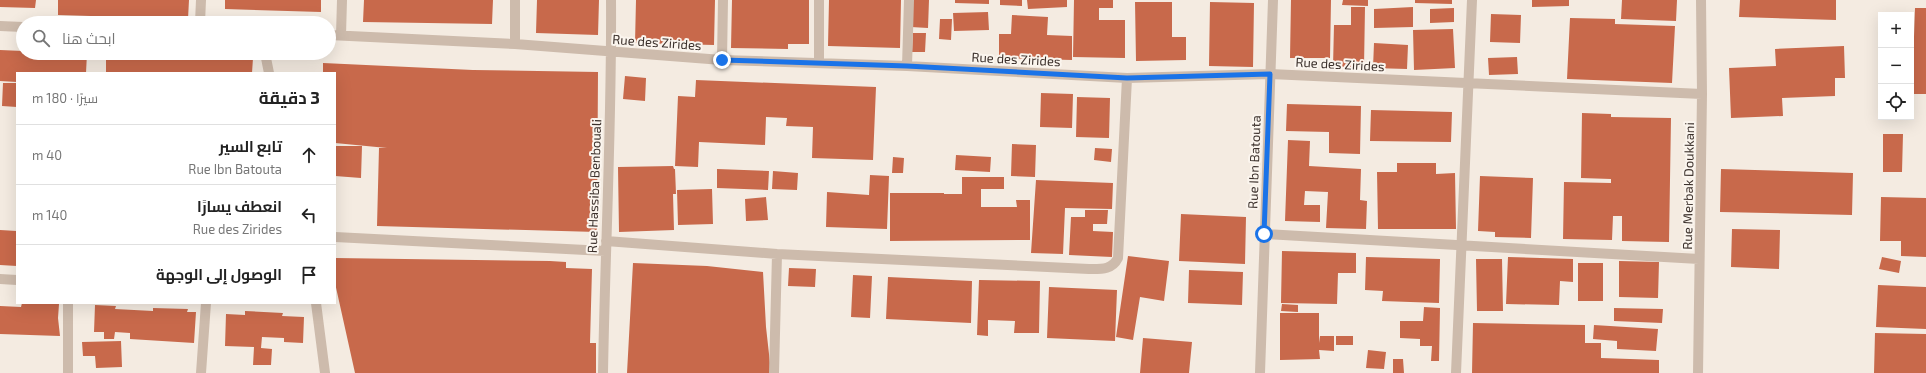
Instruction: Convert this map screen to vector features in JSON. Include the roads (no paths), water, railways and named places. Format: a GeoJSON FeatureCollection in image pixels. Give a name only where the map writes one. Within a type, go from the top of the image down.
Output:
{"type":"FeatureCollection","features":[{"type":"Feature","properties":{"kind":"street"},"geometry":{"type":"LineString","coordinates":[[200,16],[201,0]]}},
{"type":"Feature","properties":{"kind":"street"},"geometry":{"type":"LineString","coordinates":[[341,35],[342,0]]}},
{"type":"Feature","properties":{"kind":"street"},"geometry":{"type":"LineString","coordinates":[[515,0],[515,44]]}},
{"type":"Feature","properties":{"kind":"street","name":"Rue Hassiba Benbouali"},"geometry":{"type":"LineString","coordinates":[[603,373],[605,246],[612,52],[611,0]]}},
{"type":"Feature","properties":{"kind":"street"},"geometry":{"type":"LineString","coordinates":[[722,60],[723,0]]}},
{"type":"Feature","properties":{"kind":"street"},"geometry":{"type":"LineString","coordinates":[[819,0],[819,63]]}},
{"type":"Feature","properties":{"kind":"street"},"geometry":{"type":"LineString","coordinates":[[907,66],[909,0]]}},
{"type":"Feature","properties":{"kind":"street","name":"Rue Ibn Batouta"},"geometry":{"type":"LineString","coordinates":[[1260,373],[1273,0]]}},
{"type":"Feature","properties":{"kind":"street"},"geometry":{"type":"LineString","coordinates":[[1456,373],[1472,0]]}},
{"type":"Feature","properties":{"kind":"street","name":"Rue Merbak Doukkani"},"geometry":{"type":"LineString","coordinates":[[1698,373],[1702,94],[1701,0]]}},
{"type":"Feature","properties":{"kind":"street"},"geometry":{"type":"LineString","coordinates":[[0,26],[16,27]]}},
{"type":"Feature","properties":{"kind":"street","name":"Rue des Zirides"},"geometry":{"type":"LineString","coordinates":[[336,35],[515,44],[722,60],[907,66],[1127,78],[1270,74],[1702,94]]}},
{"type":"Feature","properties":{"kind":"street"},"geometry":{"type":"LineString","coordinates":[[266,60],[269,72]]}},
{"type":"Feature","properties":{"kind":"street"},"geometry":{"type":"LineString","coordinates":[[336,236],[605,246],[1089,270],[1108,268],[1115,265],[1118,258],[1127,78]]}},
{"type":"Feature","properties":{"kind":"street"},"geometry":{"type":"LineString","coordinates":[[1264,234],[1699,259]]}},
{"type":"Feature","properties":{"kind":"street"},"geometry":{"type":"LineString","coordinates":[[774,373],[777,254]]}},
{"type":"Feature","properties":{"kind":"street"},"geometry":{"type":"LineString","coordinates":[[0,279],[16,280]]}},
{"type":"Feature","properties":{"kind":"street"},"geometry":{"type":"LineString","coordinates":[[68,304],[68,373]]}},
{"type":"Feature","properties":{"kind":"street"},"geometry":{"type":"LineString","coordinates":[[201,373],[206,304]]}},
{"type":"Feature","properties":{"kind":"street"},"geometry":{"type":"LineString","coordinates":[[316,304],[324,373]]}}]}
